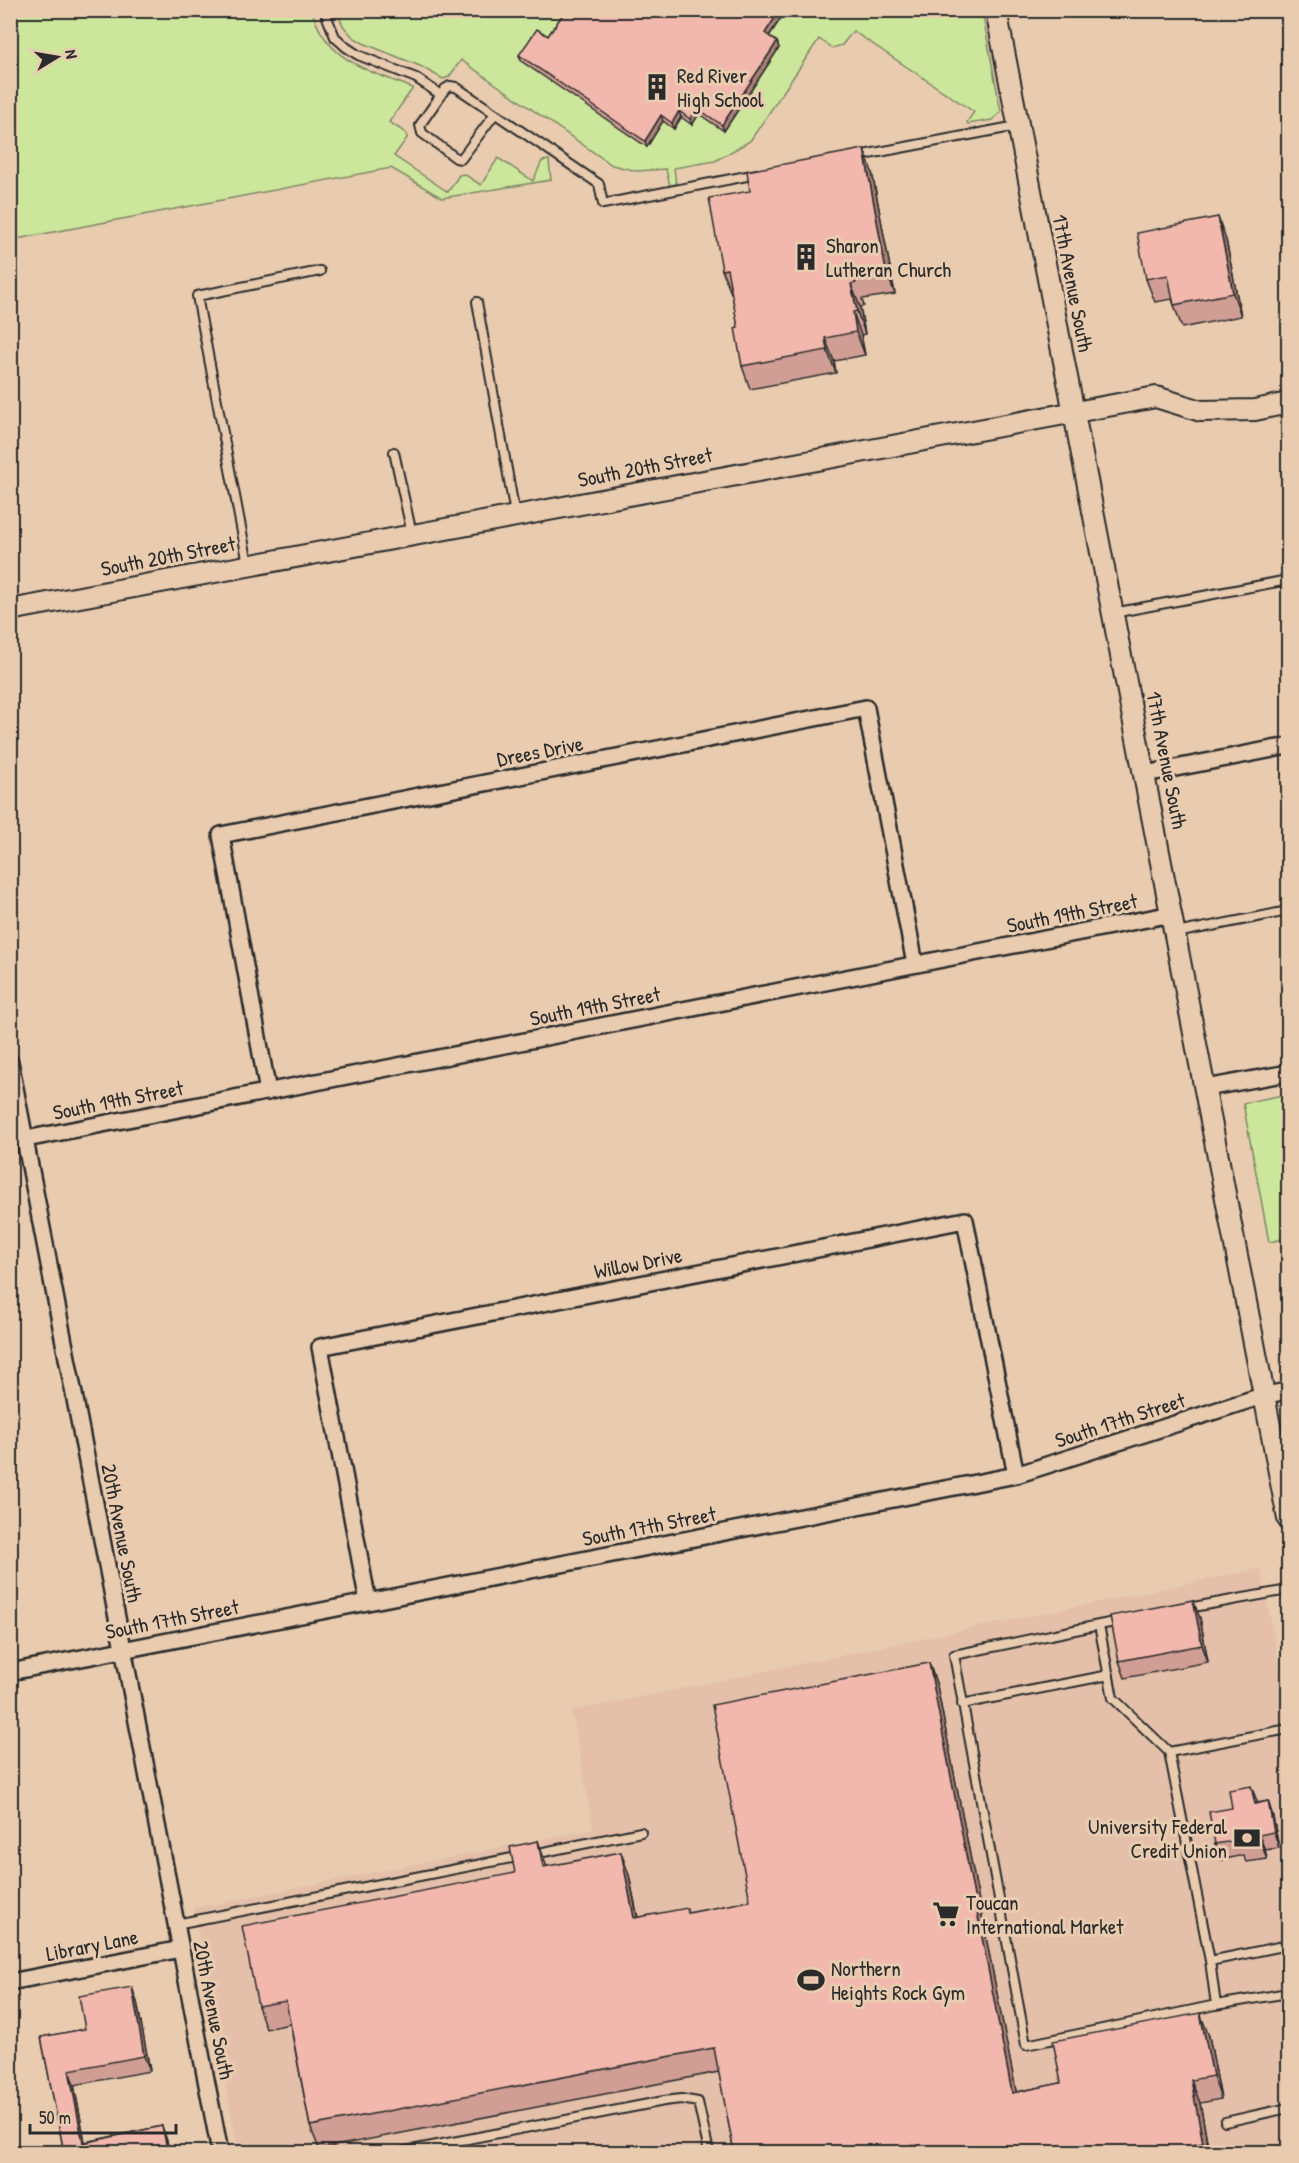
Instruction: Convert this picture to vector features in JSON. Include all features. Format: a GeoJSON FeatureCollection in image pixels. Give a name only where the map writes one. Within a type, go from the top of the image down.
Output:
{"type":"FeatureCollection","features":[{"type":"Feature","properties":{"kind":"street","name":"17th Avenue South"},"geometry":{"type":"LineString","coordinates":[[996,10],[1288,1519]]}},
{"type":"Feature","properties":{"kind":"street","name":"South 20th Street"},"geometry":{"type":"LineString","coordinates":[[10,610],[1156,397],[1201,411],[1255,410],[1288,403]]}},
{"type":"Feature","properties":{"kind":"street","name":"Drees Drive"},"geometry":{"type":"LineString","coordinates":[[268,1092],[221,835],[866,708],[915,964]]}},
{"type":"Feature","properties":{"kind":"street"},"geometry":{"type":"LineString","coordinates":[[1145,774],[1288,746]]}},
{"type":"Feature","properties":{"kind":"street","name":"South 19th Street"},"geometry":{"type":"LineString","coordinates":[[18,1141],[915,964],[1174,924]]}},
{"type":"Feature","properties":{"kind":"street","name":"20th Avenue South"},"geometry":{"type":"LineString","coordinates":[[10,1062],[18,1141],[123,1650],[220,2152]]}},
{"type":"Feature","properties":{"kind":"street"},"geometry":{"type":"LineString","coordinates":[[1206,1088],[1288,1072]]}},
{"type":"Feature","properties":{"kind":"street","name":"Willow Drive"},"geometry":{"type":"LineString","coordinates":[[368,1602],[320,1347],[965,1220],[1016,1475]]}},
{"type":"Feature","properties":{"kind":"street","name":"South 17th Street"},"geometry":{"type":"LineString","coordinates":[[10,1672],[1016,1475],[1265,1395],[1288,1391]]}},
{"type":"Feature","properties":{"kind":"street","name":"Library Lane"},"geometry":{"type":"LineString","coordinates":[[10,1982],[181,1949]]}},
{"type":"Feature","properties":{"kind":"lane"},"geometry":{"type":"LineString","coordinates":[[324,10],[335,37],[346,47],[358,55],[416,78],[441,95]]}},
{"type":"Feature","properties":{"kind":"lane"},"geometry":{"type":"LineString","coordinates":[[494,115],[461,159],[456,158],[422,133],[420,129],[420,124],[441,95],[450,86],[456,87],[494,115],[599,184],[603,204],[771,171]]}},
{"type":"Feature","properties":{"kind":"lane"},"geometry":{"type":"LineString","coordinates":[[854,156],[1018,126]]}},
{"type":"Feature","properties":{"kind":"lane"},"geometry":{"type":"LineString","coordinates":[[249,566],[197,296],[320,271]]}},
{"type":"Feature","properties":{"kind":"lane"},"geometry":{"type":"LineString","coordinates":[[477,302],[515,516]]}},
{"type":"Feature","properties":{"kind":"lane"},"geometry":{"type":"LineString","coordinates":[[394,452],[412,535]]}},
{"type":"Feature","properties":{"kind":"lane"},"geometry":{"type":"LineString","coordinates":[[1113,613],[1288,580]]}},
{"type":"Feature","properties":{"kind":"lane"},"geometry":{"type":"LineString","coordinates":[[1174,924],[1288,911]]}},
{"type":"Feature","properties":{"kind":"lane"},"geometry":{"type":"LineString","coordinates":[[1176,1611],[1288,1590]]}},
{"type":"Feature","properties":{"kind":"lane"},"geometry":{"type":"LineString","coordinates":[[1132,1619],[954,1655],[1026,2045],[1216,2005],[1288,1993]]}},
{"type":"Feature","properties":{"kind":"lane"},"geometry":{"type":"LineString","coordinates":[[1099,1625],[1113,1698],[1168,1752],[1210,1961],[1216,2005]]}},
{"type":"Feature","properties":{"kind":"lane"},"geometry":{"type":"LineString","coordinates":[[963,1704],[1108,1676]]}},
{"type":"Feature","properties":{"kind":"lane"},"geometry":{"type":"LineString","coordinates":[[1168,1752],[1288,1729]]}},
{"type":"Feature","properties":{"kind":"lane"},"geometry":{"type":"LineString","coordinates":[[176,1924],[641,1832]]}},
{"type":"Feature","properties":{"kind":"lane"},"geometry":{"type":"LineString","coordinates":[[1210,1961],[1288,1945]]}},
{"type":"Feature","properties":{"kind":"lane"},"geometry":{"type":"LineString","coordinates":[[401,2152],[681,2099],[698,2102],[709,2152]]}},
{"type":"Feature","properties":{"kind":"lane"},"geometry":{"type":"LineString","coordinates":[[1225,2122],[1288,2108]]}},
{"type":"Feature","properties":{"kind":"shaded area"},"geometry":{"type":"Polygon","coordinates":[[[1261,1568],[1288,1709],[1288,2152],[238,2152],[193,1908],[593,1829],[572,1711],[1261,1568]]]}},
{"type":"Feature","properties":{"kind":"green space"},"geometry":{"type":"Polygon","coordinates":[[[11,11],[312,11],[328,42],[339,53],[365,69],[413,88],[389,122],[406,133],[407,138],[394,156],[448,192],[459,175],[464,174],[481,185],[498,158],[533,181],[542,161],[549,160],[551,180],[442,198],[391,168],[11,240],[11,11]]]}},
{"type":"Feature","properties":{"kind":"green space"},"geometry":{"type":"Polygon","coordinates":[[[336,11],[572,11],[663,121],[674,128],[682,117],[699,114],[724,130],[767,39],[786,11],[982,11],[1001,112],[992,120],[968,124],[974,112],[853,31],[842,45],[832,48],[819,39],[750,141],[715,161],[674,168],[676,184],[670,186],[666,169],[637,171],[612,165],[461,60],[449,77],[443,79],[420,66],[363,43],[353,37],[344,27],[336,11]]]}},
{"type":"Feature","properties":{"kind":"green space"},"geometry":{"type":"Polygon","coordinates":[[[1288,1094],[1288,1238],[1269,1242],[1243,1103],[1288,1094]]]}},
{"type":"Feature","properties":{"kind":"building","name":"Red River High School"},"geometry":{"type":"Polygon","coordinates":[[[566,10],[780,10],[765,33],[777,42],[722,125],[697,108],[690,119],[679,111],[672,123],[661,115],[645,141],[519,55],[537,29],[548,36],[566,10]]]}},
{"type":"Feature","properties":{"kind":"building","name":"Sharon Lutheran Church"},"geometry":{"type":"Polygon","coordinates":[[[864,149],[886,271],[854,277],[856,283],[851,284],[857,311],[853,312],[856,332],[825,338],[827,350],[742,366],[735,328],[738,327],[727,269],[722,270],[709,198],[750,191],[747,171],[864,149]]]}},
{"type":"Feature","properties":{"kind":"building"},"geometry":{"type":"Polygon","coordinates":[[[1218,217],[1233,293],[1174,305],[1168,275],[1146,279],[1137,233],[1218,217]]]}},
{"type":"Feature","properties":{"kind":"building"},"geometry":{"type":"Polygon","coordinates":[[[1193,1600],[1202,1645],[1119,1661],[1110,1616],[1193,1600]]]}},
{"type":"Feature","properties":{"kind":"building"},"geometry":{"type":"Polygon","coordinates":[[[929,1663],[1012,2093],[1061,2083],[1053,2041],[1200,2013],[1213,2076],[1191,2080],[1203,2143],[1154,2152],[734,2152],[714,2048],[310,2126],[286,2001],[258,2006],[242,1926],[515,1873],[510,1847],[538,1841],[543,1867],[621,1852],[634,1918],[687,1908],[688,1913],[750,1901],[712,1705],[929,1663]]]}},
{"type":"Feature","properties":{"kind":"building"},"geometry":{"type":"Polygon","coordinates":[[[1251,1786],[1255,1804],[1268,1801],[1274,1832],[1259,1835],[1261,1843],[1240,1847],[1239,1840],[1215,1844],[1209,1812],[1232,1808],[1229,1790],[1251,1786]]]}},
{"type":"Feature","properties":{"kind":"building"},"geometry":{"type":"Polygon","coordinates":[[[132,1987],[144,2056],[69,2070],[83,2143],[162,2126],[168,2152],[64,2152],[41,2037],[85,2029],[79,1996],[132,1987]]]}},
{"type":"Feature","properties":{"kind":"place","name":"Red River High School"},"geometry":{"type":"Point","coordinates":[657,87]}},
{"type":"Feature","properties":{"kind":"place","name":"Sharon Lutheran Church"},"geometry":{"type":"Point","coordinates":[806,257]}},
{"type":"Feature","properties":{"kind":"place","name":"University Federal Credit Union"},"geometry":{"type":"Point","coordinates":[1247,1838]}},
{"type":"Feature","properties":{"kind":"place","name":"Toucan International Market"},"geometry":{"type":"Point","coordinates":[946,1914]}},
{"type":"Feature","properties":{"kind":"place","name":"Northern Heights Rock Gym"},"geometry":{"type":"Point","coordinates":[811,1980]}}]}
